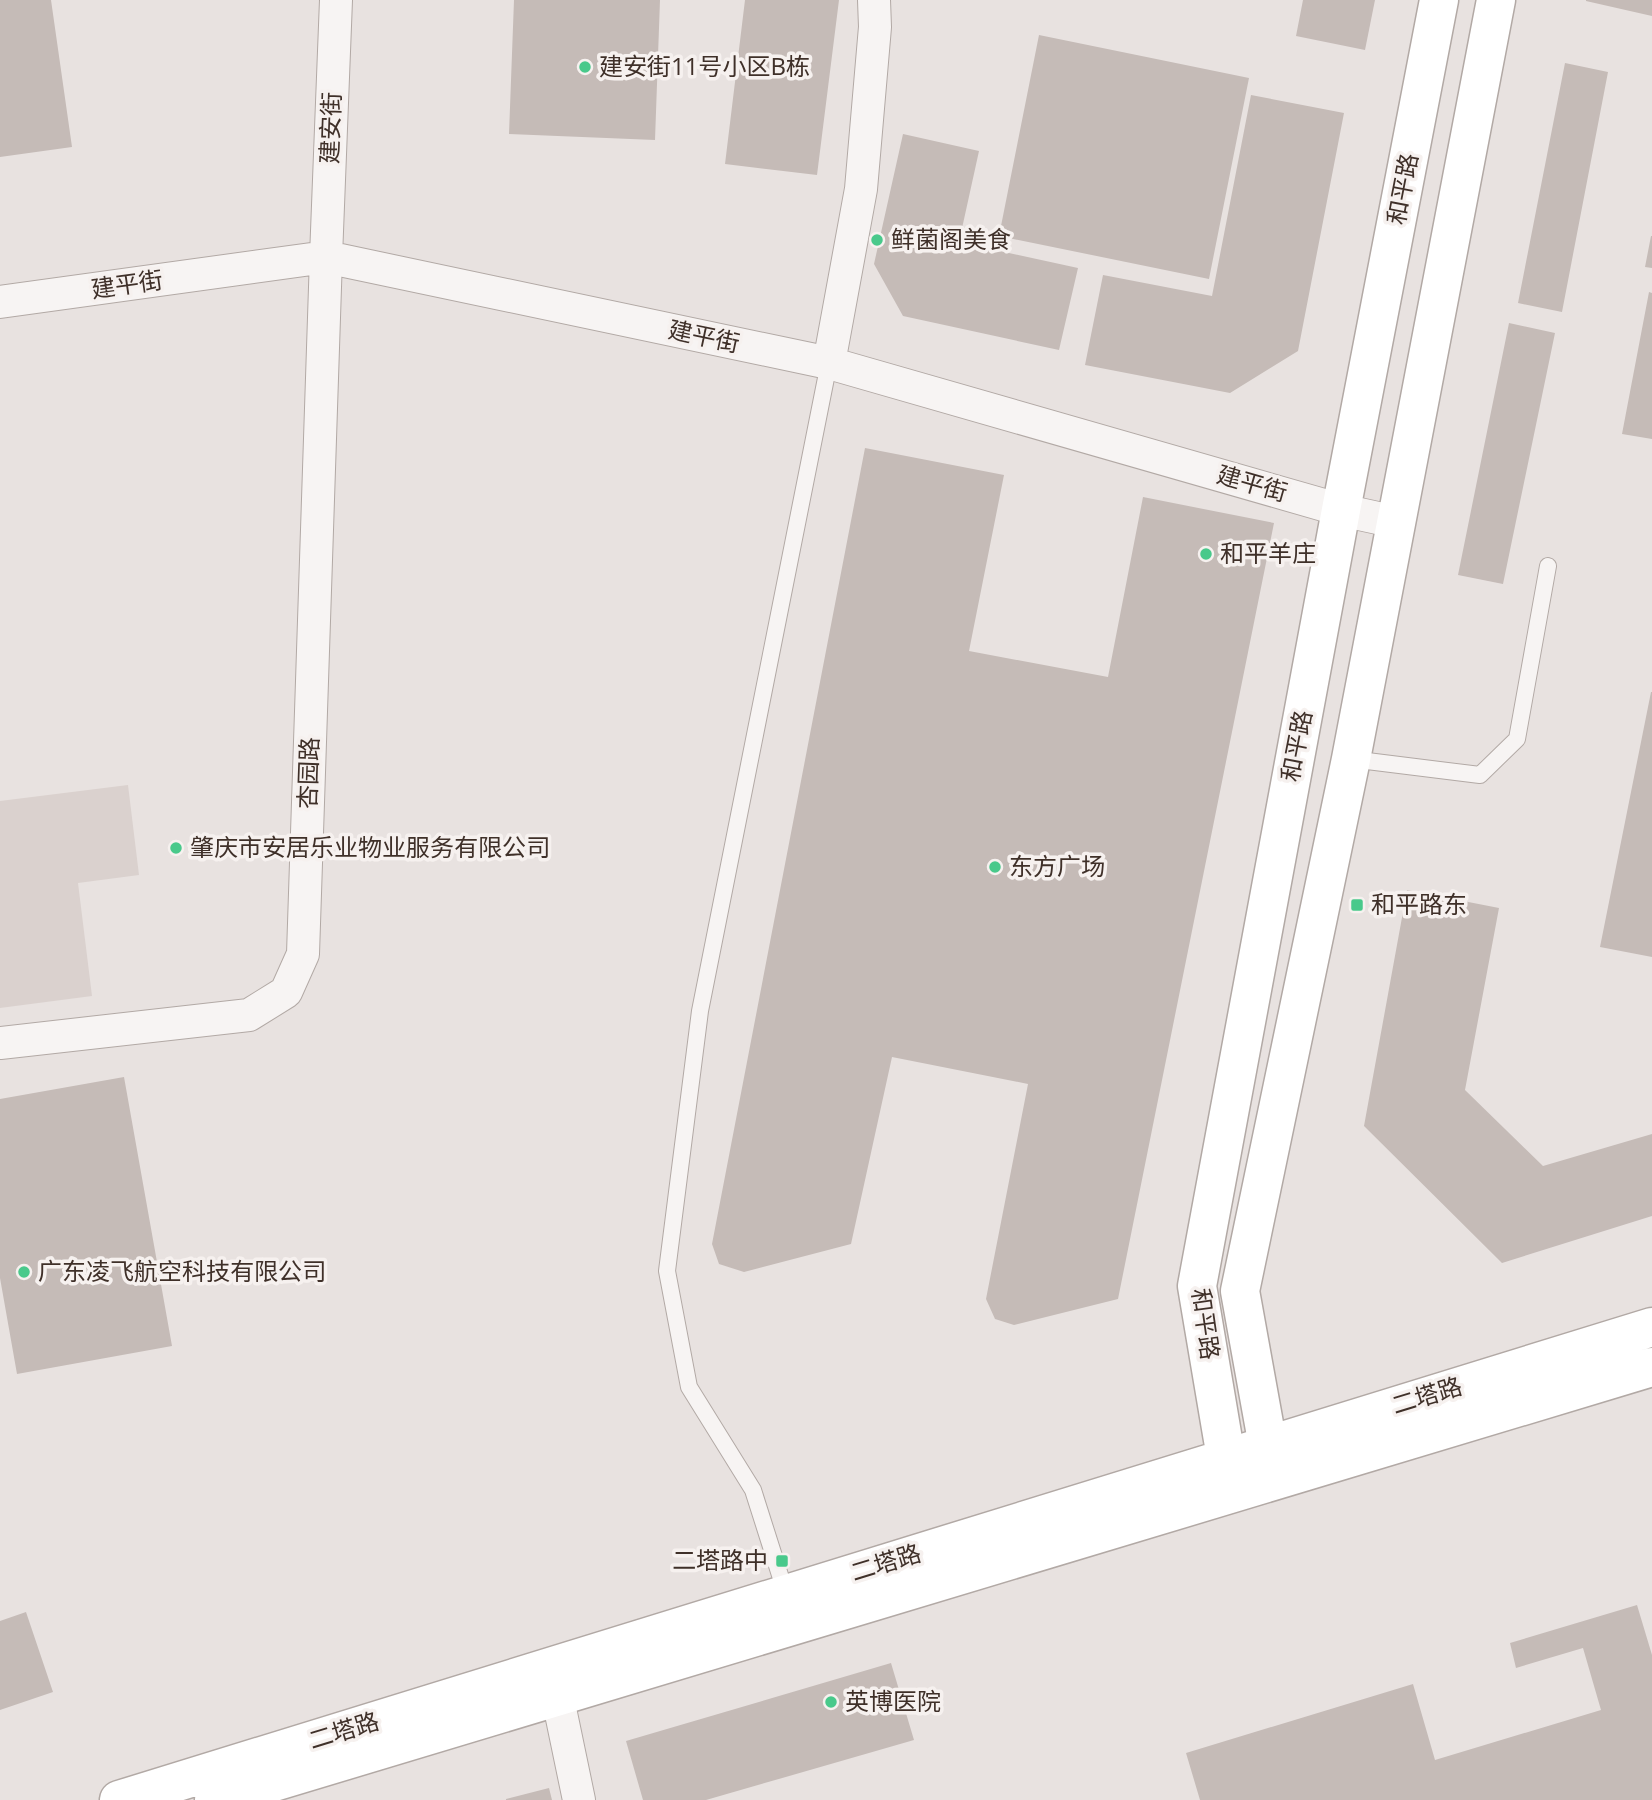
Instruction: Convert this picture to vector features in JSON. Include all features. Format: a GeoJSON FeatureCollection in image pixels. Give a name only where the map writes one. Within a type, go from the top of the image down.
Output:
{"type":"FeatureCollection","features":[{"type":"Feature","properties":{"kind":"street","name":"建安街"},"geometry":{"type":"LineString","coordinates":[[326,257],[336,0]]}},
{"type":"Feature","properties":{"kind":"street"},"geometry":{"type":"LineString","coordinates":[[829,363],[861,189],[875,27],[874,0]]}},
{"type":"Feature","properties":{"kind":"street","name":"和平路"},"geometry":{"type":"LineString","coordinates":[[1229,1476],[1197,1286],[1439,0]]}},
{"type":"Feature","properties":{"kind":"street","name":"和平路"},"geometry":{"type":"LineString","coordinates":[[1272,1463],[1240,1291],[1351,759],[1496,0]]}},
{"type":"Feature","properties":{"kind":"street","name":"建平街"},"geometry":{"type":"LineString","coordinates":[[0,303],[326,257],[829,363],[1341,510],[1396,522]]}},
{"type":"Feature","properties":{"kind":"street","name":"杏园路"},"geometry":{"type":"LineString","coordinates":[[0,1043],[249,1015],[286,992],[303,954],[326,257]]}},
{"type":"Feature","properties":{"kind":"street","name":"二塔路"},"geometry":{"type":"LineString","coordinates":[[1272,1463],[1652,1327]]}},
{"type":"Feature","properties":{"kind":"street","name":"二塔路"},"geometry":{"type":"LineString","coordinates":[[119,1800],[554,1681],[1272,1463],[1652,1367]]}},
{"type":"Feature","properties":{"kind":"street","name":"二塔路"},"geometry":{"type":"LineString","coordinates":[[214,1800],[554,1681],[786,1594],[1229,1476]]}},
{"type":"Feature","properties":{"kind":"street"},"geometry":{"type":"LineString","coordinates":[[554,1681],[579,1800]]}},
{"type":"Feature","properties":{"kind":"lane"},"geometry":{"type":"LineString","coordinates":[[786,1594],[753,1490],[689,1387],[667,1271],[700,1011],[829,363]]}},
{"type":"Feature","properties":{"kind":"lane"},"geometry":{"type":"LineString","coordinates":[[1351,759],[1480,775],[1517,739],[1548,566]]}},
{"type":"Feature","properties":{"kind":"shaded area"},"geometry":{"type":"Polygon","coordinates":[[[128,785],[139,875],[78,883],[92,996],[0,1008],[0,801],[128,785]]]}},
{"type":"Feature","properties":{"kind":"building"},"geometry":{"type":"Polygon","coordinates":[[[0,0],[51,0],[72,147],[0,157],[0,0]]]}},
{"type":"Feature","properties":{"kind":"building","name":"建安街11号小区B栋"},"geometry":{"type":"Polygon","coordinates":[[[514,0],[660,0],[655,140],[509,134],[514,0]]]}},
{"type":"Feature","properties":{"kind":"building"},"geometry":{"type":"Polygon","coordinates":[[[745,0],[839,0],[817,175],[725,164],[745,0]]]}},
{"type":"Feature","properties":{"kind":"building"},"geometry":{"type":"Polygon","coordinates":[[[1303,0],[1375,0],[1365,50],[1296,36],[1303,0]]]}},
{"type":"Feature","properties":{"kind":"building"},"geometry":{"type":"Polygon","coordinates":[[[1652,0],[1652,16],[1586,1],[1652,0]]]}},
{"type":"Feature","properties":{"kind":"building"},"geometry":{"type":"Polygon","coordinates":[[[1039,35],[1249,78],[1209,279],[999,236],[1039,35]]]}},
{"type":"Feature","properties":{"kind":"building"},"geometry":{"type":"Polygon","coordinates":[[[1565,63],[1608,72],[1562,312],[1518,303],[1565,63]]]}},
{"type":"Feature","properties":{"kind":"building"},"geometry":{"type":"Polygon","coordinates":[[[1251,95],[1344,113],[1298,351],[1230,393],[1085,365],[1103,275],[1212,296],[1251,95]]]}},
{"type":"Feature","properties":{"kind":"building"},"geometry":{"type":"Polygon","coordinates":[[[903,134],[979,151],[959,242],[1078,268],[1059,350],[903,316],[874,264],[903,134]]]}},
{"type":"Feature","properties":{"kind":"building"},"geometry":{"type":"Polygon","coordinates":[[[1652,236],[1652,268],[1645,267],[1652,236]]]}},
{"type":"Feature","properties":{"kind":"building"},"geometry":{"type":"Polygon","coordinates":[[[1649,292],[1652,293],[1652,439],[1622,434],[1649,292]]]}},
{"type":"Feature","properties":{"kind":"building"},"geometry":{"type":"Polygon","coordinates":[[[1509,323],[1555,333],[1503,584],[1458,575],[1509,323]]]}},
{"type":"Feature","properties":{"kind":"building","name":"东方广场"},"geometry":{"type":"Polygon","coordinates":[[[865,448],[1004,475],[969,651],[1108,677],[1143,497],[1274,523],[1118,1299],[1014,1325],[995,1319],[986,1299],[1028,1084],[892,1057],[851,1244],[744,1272],[719,1264],[712,1244],[865,448]]]}},
{"type":"Feature","properties":{"kind":"building"},"geometry":{"type":"Polygon","coordinates":[[[1652,692],[1652,957],[1600,947],[1652,692]]]}},
{"type":"Feature","properties":{"kind":"building"},"geometry":{"type":"Polygon","coordinates":[[[1407,890],[1499,908],[1465,1090],[1543,1166],[1652,1134],[1652,1216],[1502,1263],[1364,1126],[1407,890]]]}},
{"type":"Feature","properties":{"kind":"building"},"geometry":{"type":"Polygon","coordinates":[[[124,1077],[172,1346],[17,1374],[0,1278],[0,1099],[124,1077]]]}},
{"type":"Feature","properties":{"kind":"building"},"geometry":{"type":"Polygon","coordinates":[[[1637,1605],[1652,1655],[1652,1800],[1200,1800],[1186,1753],[1413,1684],[1435,1760],[1601,1710],[1583,1648],[1516,1668],[1510,1643],[1637,1605]]]}},
{"type":"Feature","properties":{"kind":"building"},"geometry":{"type":"Polygon","coordinates":[[[26,1612],[53,1692],[0,1710],[0,1621],[26,1612]]]}},
{"type":"Feature","properties":{"kind":"building","name":"英博医院"},"geometry":{"type":"Polygon","coordinates":[[[891,1663],[914,1740],[706,1800],[643,1800],[626,1741],[891,1663]]]}},
{"type":"Feature","properties":{"kind":"building"},"geometry":{"type":"Polygon","coordinates":[[[549,1788],[552,1800],[506,1800],[506,1799],[549,1788]]]}},
{"type":"Feature","properties":{"kind":"place","name":"建安街11号小区B栋"},"geometry":{"type":"Point","coordinates":[585,67]}},
{"type":"Feature","properties":{"kind":"place","name":"鲜菌阁美食"},"geometry":{"type":"Point","coordinates":[877,240]}},
{"type":"Feature","properties":{"kind":"place","name":"和平羊庄"},"geometry":{"type":"Point","coordinates":[1206,554]}},
{"type":"Feature","properties":{"kind":"place","name":"肇庆市安居乐业物业服务有限公司"},"geometry":{"type":"Point","coordinates":[176,848]}},
{"type":"Feature","properties":{"kind":"place","name":"东方广场"},"geometry":{"type":"Point","coordinates":[995,867]}},
{"type":"Feature","properties":{"kind":"place","name":"和平路东"},"geometry":{"type":"Point","coordinates":[1357,905]}},
{"type":"Feature","properties":{"kind":"place","name":"广东凌飞航空科技有限公司"},"geometry":{"type":"Point","coordinates":[24,1272]}},
{"type":"Feature","properties":{"kind":"place","name":"二塔路中"},"geometry":{"type":"Point","coordinates":[782,1561]}},
{"type":"Feature","properties":{"kind":"place","name":"英博医院"},"geometry":{"type":"Point","coordinates":[831,1702]}}]}
